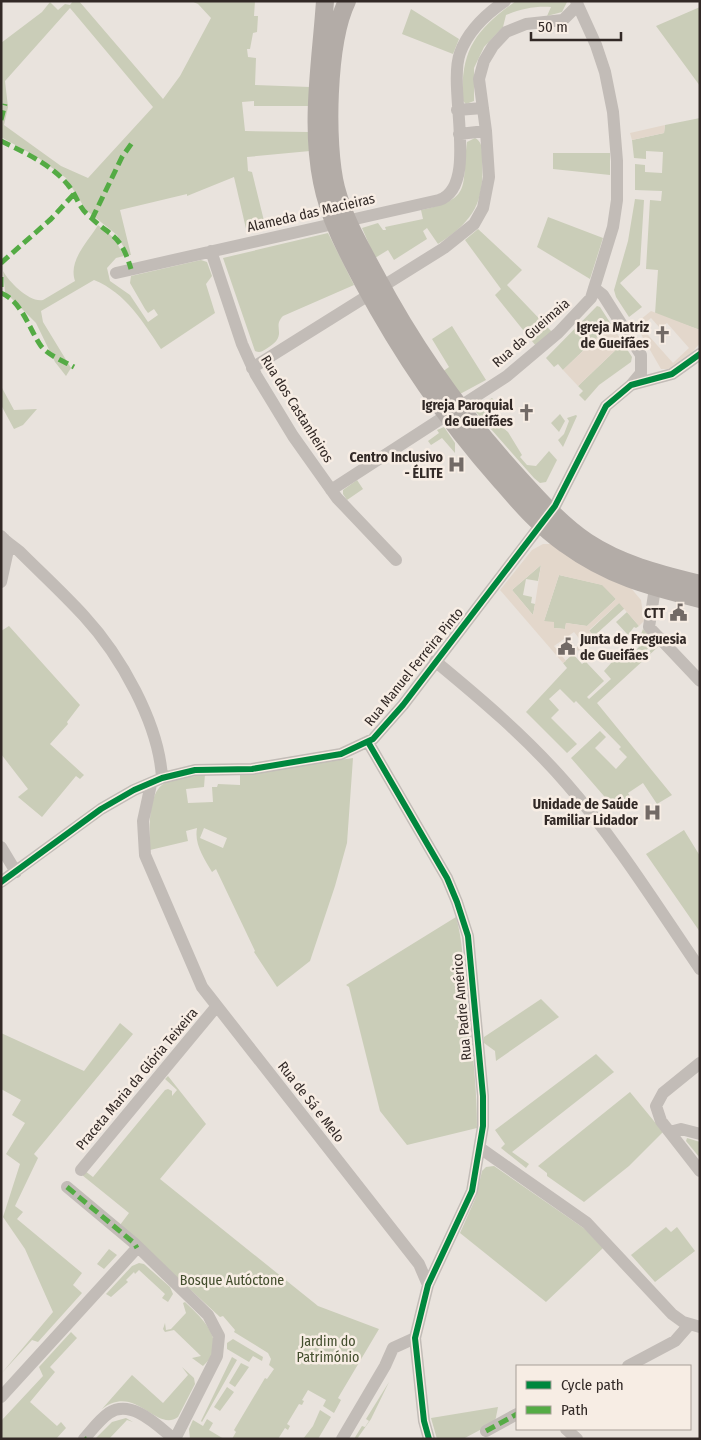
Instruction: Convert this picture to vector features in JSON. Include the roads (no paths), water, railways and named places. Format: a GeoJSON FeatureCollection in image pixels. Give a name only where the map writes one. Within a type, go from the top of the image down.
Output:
{"type":"FeatureCollection","features":[{"type":"Feature","properties":{"kind":"main road"},"geometry":{"type":"LineString","coordinates":[[325,1],[318,85],[318,142],[322,182],[375,290],[428,366],[452,411],[500,457],[564,544],[600,566],[628,580],[700,584]]}},
{"type":"Feature","properties":{"kind":"main road"},"geometry":{"type":"LineString","coordinates":[[340,221],[333,171],[331,114],[336,43],[340,21],[347,1]]}},
{"type":"Feature","properties":{"kind":"main road"},"geometry":{"type":"LineString","coordinates":[[657,581],[700,599]]}},
{"type":"Feature","properties":{"kind":"street","name":"Alameda das Macieiras"},"geometry":{"type":"LineString","coordinates":[[116,273],[439,200],[448,196],[455,188],[459,172],[456,79],[460,52],[470,33],[483,19],[505,1]]}},
{"type":"Feature","properties":{"kind":"street"},"geometry":{"type":"LineString","coordinates":[[252,368],[456,240],[474,224],[480,215],[485,200],[489,178],[486,131],[479,79],[480,70],[488,53],[498,40],[520,26],[563,20],[577,3]]}},
{"type":"Feature","properties":{"kind":"street","name":"Rua da Gueimaia"},"geometry":{"type":"LineString","coordinates":[[331,490],[507,376],[539,350],[580,312],[591,298],[608,248],[616,211],[617,161],[613,112],[605,72],[596,45],[577,3]]}},
{"type":"Feature","properties":{"kind":"street"},"geometry":{"type":"LineString","coordinates":[[457,110],[483,108]]}},
{"type":"Feature","properties":{"kind":"street"},"geometry":{"type":"LineString","coordinates":[[459,134],[486,131]]}},
{"type":"Feature","properties":{"kind":"street","name":"Rua dos Castanheiros"},"geometry":{"type":"LineString","coordinates":[[211,251],[252,368],[293,436],[331,490],[396,560]]}},
{"type":"Feature","properties":{"kind":"street"},"geometry":{"type":"LineString","coordinates":[[594,288],[603,295],[641,355],[643,361],[641,373],[630,386]]}},
{"type":"Feature","properties":{"kind":"street"},"geometry":{"type":"LineString","coordinates":[[630,386],[672,374],[700,354]]}},
{"type":"Feature","properties":{"kind":"street","name":"Rua Manuel Ferreira Pinto"},"geometry":{"type":"LineString","coordinates":[[1,882],[101,809],[134,790],[157,781],[195,770],[252,769],[333,756],[355,749],[368,742],[391,719],[546,518],[562,494],[599,416],[610,401],[630,386]]}},
{"type":"Feature","properties":{"kind":"street"},"geometry":{"type":"LineString","coordinates":[[1,582],[8,550],[3,538]]}},
{"type":"Feature","properties":{"kind":"street"},"geometry":{"type":"LineString","coordinates":[[3,538],[82,614],[110,648],[132,685],[151,728],[157,781]]}},
{"type":"Feature","properties":{"kind":"street"},"geometry":{"type":"LineString","coordinates":[[657,581],[649,627],[700,681]]}},
{"type":"Feature","properties":{"kind":"street"},"geometry":{"type":"LineString","coordinates":[[435,661],[514,729],[566,783],[610,838],[700,969]]}},
{"type":"Feature","properties":{"kind":"street","name":"Rua Padre Américo"},"geometry":{"type":"LineString","coordinates":[[368,742],[446,878],[464,920],[468,936],[472,998],[483,1096],[483,1126],[470,1197],[428,1285]]}},
{"type":"Feature","properties":{"kind":"street","name":"Rua de Sá e Melo"},"geometry":{"type":"LineString","coordinates":[[157,781],[143,821],[145,854],[172,922],[206,995],[418,1264],[428,1285]]}},
{"type":"Feature","properties":{"kind":"street"},"geometry":{"type":"LineString","coordinates":[[1,847],[16,872]]}},
{"type":"Feature","properties":{"kind":"street","name":"Praceta Maria da Glória Teixeira"},"geometry":{"type":"LineString","coordinates":[[80,1170],[216,1007]]}},
{"type":"Feature","properties":{"kind":"street"},"geometry":{"type":"LineString","coordinates":[[700,1063],[663,1093],[657,1102],[659,1116],[700,1171]]}},
{"type":"Feature","properties":{"kind":"street"},"geometry":{"type":"LineString","coordinates":[[670,1132],[681,1129],[700,1134]]}},
{"type":"Feature","properties":{"kind":"street"},"geometry":{"type":"LineString","coordinates":[[480,1148],[587,1223],[672,1314],[694,1326],[678,1339],[630,1365]]}},
{"type":"Feature","properties":{"kind":"street"},"geometry":{"type":"LineString","coordinates":[[67,1187],[134,1243],[208,1315],[219,1336],[217,1356],[175,1439],[138,1413],[126,1409],[110,1412],[84,1438]]}},
{"type":"Feature","properties":{"kind":"street"},"geometry":{"type":"LineString","coordinates":[[1,1397],[137,1248]]}},
{"type":"Feature","properties":{"kind":"street"},"geometry":{"type":"LineString","coordinates":[[428,1285],[415,1338],[424,1421],[429,1439]]}},
{"type":"Feature","properties":{"kind":"street"},"geometry":{"type":"LineString","coordinates":[[342,1439],[385,1366],[393,1348],[415,1338]]}},
{"type":"Feature","properties":{"kind":"street"},"geometry":{"type":"LineString","coordinates":[[486,1431],[516,1415]]}},
{"type":"Feature","properties":{"kind":"street"},"geometry":{"type":"LineString","coordinates":[[567,1430],[577,1439]]}},
{"type":"Feature","properties":{"kind":"place","name":"Igreja Matriz de Gueifães"},"geometry":{"type":"Point","coordinates":[663,335]}},
{"type":"Feature","properties":{"kind":"place","name":"Igreja Paroquial de Gueifães"},"geometry":{"type":"Point","coordinates":[527,413]}},
{"type":"Feature","properties":{"kind":"place","name":"Centro Inclusivo - ÉLITE"},"geometry":{"type":"Point","coordinates":[457,465]}},
{"type":"Feature","properties":{"kind":"place","name":"CTT"},"geometry":{"type":"Point","coordinates":[679,613]}},
{"type":"Feature","properties":{"kind":"place","name":"Junta de Freguesia de Gueifães"},"geometry":{"type":"Point","coordinates":[566,647]}},
{"type":"Feature","properties":{"kind":"place","name":"Unidade de Saúde Familiar Lidador"},"geometry":{"type":"Point","coordinates":[652,812]}},
{"type":"Feature","properties":{"kind":"park label","name":"Bosque Autóctone"},"geometry":{"type":"Point","coordinates":[232,1280]}},
{"type":"Feature","properties":{"kind":"park label","name":"Jardim do Património"},"geometry":{"type":"Point","coordinates":[328,1349]}}]}
